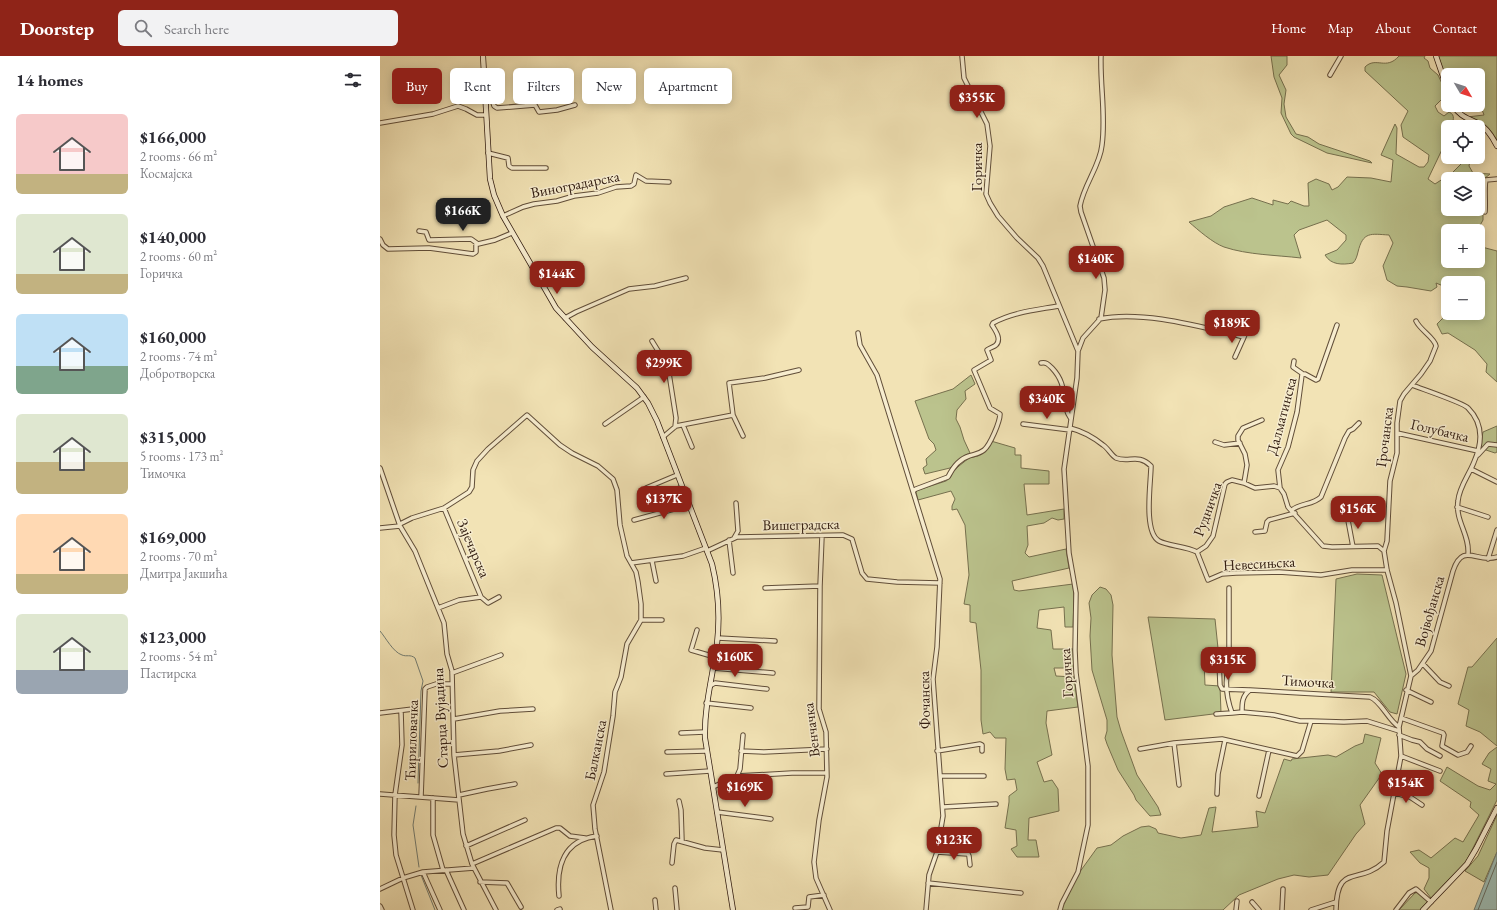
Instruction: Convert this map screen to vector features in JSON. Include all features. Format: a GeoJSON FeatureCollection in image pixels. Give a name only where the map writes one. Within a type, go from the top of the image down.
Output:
{"type":"FeatureCollection","features":[{"type":"Feature","properties":{"kind":"main road"},"geometry":{"type":"LineString","coordinates":[[483,56],[483,68]]}},
{"type":"Feature","properties":{"kind":"main road"},"geometry":{"type":"LineString","coordinates":[[1436,56],[1441,71]]}},
{"type":"Feature","properties":{"kind":"main road"},"geometry":{"type":"LineString","coordinates":[[485,104],[491,187],[503,216],[548,296],[565,318],[593,348],[630,381],[644,397],[654,414],[689,504],[714,576],[718,617],[718,638],[706,703],[705,732],[733,910]]}},
{"type":"Feature","properties":{"kind":"main road"},"geometry":{"type":"LineString","coordinates":[[1457,112],[1485,128],[1497,146]]}},
{"type":"Feature","properties":{"kind":"main road"},"geometry":{"type":"LineString","coordinates":[[1423,910],[1467,864],[1497,808]]}},
{"type":"Feature","properties":{"kind":"street","name":"Горичка"},"geometry":{"type":"LineString","coordinates":[[962,56],[964,78],[987,124],[990,146],[986,194],[992,208],[1017,238],[1038,258],[1043,266],[1058,306],[1078,351]]}},
{"type":"Feature","properties":{"kind":"street","name":"Горичка"},"geometry":{"type":"LineString","coordinates":[[1060,910],[1062,903],[1078,874],[1088,825],[1088,766],[1076,673],[1076,593],[1068,553],[1064,469],[1077,378],[1078,351],[1083,338],[1100,319],[1105,300],[1105,283],[1080,206],[1099,158],[1102,145],[1103,109],[1101,56]]}},
{"type":"Feature","properties":{"kind":"street"},"geometry":{"type":"LineString","coordinates":[[1330,75],[1341,56]]}},
{"type":"Feature","properties":{"kind":"street"},"geometry":{"type":"LineString","coordinates":[[493,104],[497,108],[535,105],[539,112],[557,110],[575,105]]}},
{"type":"Feature","properties":{"kind":"street"},"geometry":{"type":"LineString","coordinates":[[380,123],[433,114],[458,106],[477,115],[486,115]]}},
{"type":"Feature","properties":{"kind":"street"},"geometry":{"type":"LineString","coordinates":[[488,153],[508,158],[509,166],[512,168],[546,168]]}},
{"type":"Feature","properties":{"kind":"street","name":"Виноградарска"},"geometry":{"type":"LineString","coordinates":[[503,216],[520,208],[534,204],[557,201],[584,194],[598,193],[616,187],[631,186],[634,184],[636,175],[646,181],[669,182]]}},
{"type":"Feature","properties":{"kind":"street"},"geometry":{"type":"LineString","coordinates":[[1485,182],[1486,180],[1497,179]]}},
{"type":"Feature","properties":{"kind":"street"},"geometry":{"type":"LineString","coordinates":[[1485,192],[1485,212]]}},
{"type":"Feature","properties":{"kind":"street"},"geometry":{"type":"LineString","coordinates":[[419,231],[426,232],[429,240],[470,239],[476,243],[495,240],[512,233]]}},
{"type":"Feature","properties":{"kind":"street"},"geometry":{"type":"LineString","coordinates":[[380,239],[383,245],[388,249],[429,248],[473,254],[476,252],[476,243]]}},
{"type":"Feature","properties":{"kind":"street"},"geometry":{"type":"LineString","coordinates":[[565,318],[629,289],[655,286],[686,278]]}},
{"type":"Feature","properties":{"kind":"street"},"geometry":{"type":"LineString","coordinates":[[913,491],[948,478],[952,469],[961,461],[969,456],[976,455],[986,448],[994,433],[1000,414],[990,408],[974,370],[991,360],[987,350],[996,345],[998,340],[998,335],[992,325],[993,323],[1010,314],[1058,306]]}},
{"type":"Feature","properties":{"kind":"street"},"geometry":{"type":"LineString","coordinates":[[1235,357],[1254,314]]}},
{"type":"Feature","properties":{"kind":"street"},"geometry":{"type":"LineString","coordinates":[[1100,319],[1121,317],[1153,319],[1180,323],[1244,337]]}},
{"type":"Feature","properties":{"kind":"street","name":"Грочанска"},"geometry":{"type":"LineString","coordinates":[[1410,676],[1396,603],[1386,570],[1384,551],[1387,541],[1390,480],[1397,453],[1400,401],[1430,361],[1436,346],[1435,341],[1425,333],[1416,321]]}},
{"type":"Feature","properties":{"kind":"street","name":"Далматинска"},"geometry":{"type":"LineString","coordinates":[[1280,488],[1278,470],[1288,447],[1297,412],[1303,374],[1316,380],[1318,379],[1337,325]]}},
{"type":"Feature","properties":{"kind":"street","name":"Фочанска"},"geometry":{"type":"LineString","coordinates":[[858,332],[860,345],[877,375],[938,571],[940,583],[938,634],[933,679],[943,807],[942,825],[937,852],[930,869],[926,910]]}},
{"type":"Feature","properties":{"kind":"street"},"geometry":{"type":"LineString","coordinates":[[652,341],[668,367],[676,418],[674,427]]}},
{"type":"Feature","properties":{"kind":"street"},"geometry":{"type":"LineString","coordinates":[[1294,361],[1292,366],[1303,374]]}},
{"type":"Feature","properties":{"kind":"street","name":"Горичка"},"geometry":{"type":"LineString","coordinates":[[1041,363],[1044,362],[1048,364],[1061,379],[1064,388],[1066,410],[1071,419]]}},
{"type":"Feature","properties":{"kind":"street"},"geometry":{"type":"LineString","coordinates":[[743,436],[733,415],[729,383],[765,378],[799,370]]}},
{"type":"Feature","properties":{"kind":"street"},"geometry":{"type":"LineString","coordinates":[[1412,385],[1468,408],[1480,430],[1478,451],[1460,491],[1457,507],[1460,522],[1469,544],[1468,554],[1488,559],[1497,557]]}},
{"type":"Feature","properties":{"kind":"street"},"geometry":{"type":"LineString","coordinates":[[605,424],[644,397]]}},
{"type":"Feature","properties":{"kind":"street","name":"Зајечарска"},"geometry":{"type":"LineString","coordinates":[[400,525],[412,518],[444,508],[471,490],[475,465],[480,456],[527,415],[560,445],[581,458]]}},
{"type":"Feature","properties":{"kind":"street"},"geometry":{"type":"LineString","coordinates":[[663,437],[674,427],[733,415]]}},
{"type":"Feature","properties":{"kind":"street"},"geometry":{"type":"LineString","coordinates":[[1244,483],[1247,465],[1245,454],[1238,436],[1243,428],[1262,420]]}},
{"type":"Feature","properties":{"kind":"street"},"geometry":{"type":"LineString","coordinates":[[1254,532],[1265,531],[1269,520],[1294,512],[1297,507],[1316,501],[1321,497],[1345,438],[1349,431],[1359,423]]}},
{"type":"Feature","properties":{"kind":"street"},"geometry":{"type":"LineString","coordinates":[[1023,424],[1070,429],[1087,434],[1104,445],[1117,458],[1138,458],[1146,462],[1151,466],[1150,523],[1153,535],[1161,542],[1197,552]]}},
{"type":"Feature","properties":{"kind":"street"},"geometry":{"type":"LineString","coordinates":[[683,425],[692,447]]}},
{"type":"Feature","properties":{"kind":"street","name":"Голубачка"},"geometry":{"type":"LineString","coordinates":[[1397,433],[1478,451]]}},
{"type":"Feature","properties":{"kind":"street"},"geometry":{"type":"LineString","coordinates":[[1215,442],[1224,445],[1240,443]]}},
{"type":"Feature","properties":{"kind":"street"},"geometry":{"type":"LineString","coordinates":[[1476,457],[1486,445],[1497,445]]}},
{"type":"Feature","properties":{"kind":"street","name":"Балканска"},"geometry":{"type":"LineString","coordinates":[[581,458],[603,469],[615,483],[620,525],[627,556],[638,582],[642,604],[641,620],[627,644],[621,677],[615,692],[614,716],[604,772],[594,801],[593,811],[611,910]]}},
{"type":"Feature","properties":{"kind":"street","name":"Старца Вујадина"},"geometry":{"type":"LineString","coordinates":[[380,468],[400,525],[415,551],[445,627],[447,654],[452,673],[454,755],[463,834],[473,866],[480,882],[496,910]]}},
{"type":"Feature","properties":{"kind":"street"},"geometry":{"type":"LineString","coordinates":[[1471,469],[1497,482]]}},
{"type":"Feature","properties":{"kind":"street"},"geometry":{"type":"LineString","coordinates":[[646,488],[677,475]]}},
{"type":"Feature","properties":{"kind":"street","name":"Рудничка"},"geometry":{"type":"LineString","coordinates":[[1197,552],[1206,546],[1213,536],[1226,483],[1230,480],[1244,483],[1255,488],[1274,486],[1280,488]]}},
{"type":"Feature","properties":{"kind":"street"},"geometry":{"type":"LineString","coordinates":[[652,498],[682,487]]}},
{"type":"Feature","properties":{"kind":"street"},"geometry":{"type":"LineString","coordinates":[[1280,488],[1284,494],[1288,506],[1323,546],[1378,546],[1384,551]]}},
{"type":"Feature","properties":{"kind":"street"},"geometry":{"type":"LineString","coordinates":[[734,538],[738,531],[736,503]]}},
{"type":"Feature","properties":{"kind":"street"},"geometry":{"type":"LineString","coordinates":[[634,520],[689,504]]}},
{"type":"Feature","properties":{"kind":"street"},"geometry":{"type":"LineString","coordinates":[[1457,507],[1488,517]]}},
{"type":"Feature","properties":{"kind":"street","name":"Зајечарска"},"geometry":{"type":"LineString","coordinates":[[444,508],[481,598]]}},
{"type":"Feature","properties":{"kind":"street"},"geometry":{"type":"LineString","coordinates":[[1347,516],[1353,547]]}},
{"type":"Feature","properties":{"kind":"street"},"geometry":{"type":"LineString","coordinates":[[380,528],[400,525]]}},
{"type":"Feature","properties":{"kind":"street"},"geometry":{"type":"LineString","coordinates":[[1488,559],[1497,530]]}},
{"type":"Feature","properties":{"kind":"street","name":"Вишеградска"},"geometry":{"type":"LineString","coordinates":[[631,563],[686,556],[706,550],[734,538],[762,536],[822,536],[840,534],[850,537],[853,540],[862,573],[867,578],[897,582],[940,583]]}},
{"type":"Feature","properties":{"kind":"street","name":"Венчачка"},"geometry":{"type":"LineString","coordinates":[[822,536],[819,709],[826,732],[827,773],[825,791],[818,820],[814,858],[816,878],[830,910]]}},
{"type":"Feature","properties":{"kind":"street"},"geometry":{"type":"LineString","coordinates":[[729,540],[733,573]]}},
{"type":"Feature","properties":{"kind":"street","name":"Невесињска"},"geometry":{"type":"LineString","coordinates":[[1197,552],[1208,580],[1222,574],[1236,573],[1279,572],[1321,575],[1352,570],[1386,570]]}},
{"type":"Feature","properties":{"kind":"street","name":"Војвођанска"},"geometry":{"type":"LineString","coordinates":[[1410,676],[1423,664],[1431,651],[1454,566],[1459,558],[1468,554]]}},
{"type":"Feature","properties":{"kind":"street"},"geometry":{"type":"LineString","coordinates":[[652,561],[656,581]]}},
{"type":"Feature","properties":{"kind":"street"},"geometry":{"type":"LineString","coordinates":[[765,588],[820,586]]}},
{"type":"Feature","properties":{"kind":"street"},"geometry":{"type":"LineString","coordinates":[[1229,588],[1227,690],[1232,713]]}},
{"type":"Feature","properties":{"kind":"street"},"geometry":{"type":"LineString","coordinates":[[438,608],[459,600],[481,598],[488,603],[499,597]]}},
{"type":"Feature","properties":{"kind":"street"},"geometry":{"type":"LineString","coordinates":[[641,620],[662,620]]}},
{"type":"Feature","properties":{"kind":"street"},"geometry":{"type":"LineString","coordinates":[[697,630],[691,650],[715,656]]}},
{"type":"Feature","properties":{"kind":"street"},"geometry":{"type":"LineString","coordinates":[[718,638],[775,641]]}},
{"type":"Feature","properties":{"kind":"street"},"geometry":{"type":"LineString","coordinates":[[452,673],[501,656]]}},
{"type":"Feature","properties":{"kind":"street"},"geometry":{"type":"LineString","coordinates":[[1219,660],[1221,688],[1227,690]]}},
{"type":"Feature","properties":{"kind":"street"},"geometry":{"type":"LineString","coordinates":[[1423,664],[1440,682],[1448,686]]}},
{"type":"Feature","properties":{"kind":"street"},"geometry":{"type":"LineString","coordinates":[[713,668],[772,673]]}},
{"type":"Feature","properties":{"kind":"street"},"geometry":{"type":"LineString","coordinates":[[1336,910],[1338,888],[1345,879],[1348,877],[1366,874],[1384,862],[1386,839],[1401,756],[1399,731],[1400,718],[1410,676]]}},
{"type":"Feature","properties":{"kind":"street","name":"Ћириловачка"},"geometry":{"type":"LineString","coordinates":[[421,797],[425,689],[429,685],[444,683],[452,684]]}},
{"type":"Feature","properties":{"kind":"street"},"geometry":{"type":"LineString","coordinates":[[709,687],[715,683],[767,689]]}},
{"type":"Feature","properties":{"kind":"street","name":"Тимочка"},"geometry":{"type":"LineString","coordinates":[[1227,690],[1370,697],[1376,700],[1399,731]]}},
{"type":"Feature","properties":{"kind":"street"},"geometry":{"type":"LineString","coordinates":[[1242,712],[1242,700],[1245,694],[1250,690]]}},
{"type":"Feature","properties":{"kind":"street"},"geometry":{"type":"LineString","coordinates":[[1406,690],[1431,702]]}},
{"type":"Feature","properties":{"kind":"street"},"geometry":{"type":"LineString","coordinates":[[706,703],[751,708]]}},
{"type":"Feature","properties":{"kind":"street"},"geometry":{"type":"LineString","coordinates":[[454,719],[500,711],[533,708]]}},
{"type":"Feature","properties":{"kind":"street"},"geometry":{"type":"LineString","coordinates":[[380,713],[413,709]]}},
{"type":"Feature","properties":{"kind":"street"},"geometry":{"type":"LineString","coordinates":[[401,710],[402,745],[395,795],[395,846],[413,910]]}},
{"type":"Feature","properties":{"kind":"street"},"geometry":{"type":"LineString","coordinates":[[1216,714],[1242,712],[1274,715],[1300,721],[1367,721],[1399,731],[1412,740],[1420,742],[1427,749],[1440,756]]}},
{"type":"Feature","properties":{"kind":"street"},"geometry":{"type":"LineString","coordinates":[[1400,718],[1443,733],[1442,746],[1456,754],[1459,755],[1467,752],[1471,746]]}},
{"type":"Feature","properties":{"kind":"street"},"geometry":{"type":"LineString","coordinates":[[1140,749],[1174,743],[1225,740],[1295,756],[1302,751],[1311,721]]}},
{"type":"Feature","properties":{"kind":"street"},"geometry":{"type":"LineString","coordinates":[[681,733],[705,732]]}},
{"type":"Feature","properties":{"kind":"street"},"geometry":{"type":"LineString","coordinates":[[737,776],[740,769],[743,735]]}},
{"type":"Feature","properties":{"kind":"street"},"geometry":{"type":"LineString","coordinates":[[1217,794],[1218,774],[1225,740]]}},
{"type":"Feature","properties":{"kind":"street"},"geometry":{"type":"LineString","coordinates":[[1174,743],[1179,785]]}},
{"type":"Feature","properties":{"kind":"street"},"geometry":{"type":"LineString","coordinates":[[938,751],[980,744],[982,745],[982,751]]}},
{"type":"Feature","properties":{"kind":"street"},"geometry":{"type":"LineString","coordinates":[[454,755],[499,751],[531,745]]}},
{"type":"Feature","properties":{"kind":"street"},"geometry":{"type":"LineString","coordinates":[[741,751],[764,752],[827,749]]}},
{"type":"Feature","properties":{"kind":"street"},"geometry":{"type":"LineString","coordinates":[[1259,796],[1269,750]]}},
{"type":"Feature","properties":{"kind":"street"},"geometry":{"type":"LineString","coordinates":[[667,752],[707,751]]}},
{"type":"Feature","properties":{"kind":"street"},"geometry":{"type":"LineString","coordinates":[[1401,756],[1440,771]]}},
{"type":"Feature","properties":{"kind":"street"},"geometry":{"type":"LineString","coordinates":[[666,774],[710,771]]}},
{"type":"Feature","properties":{"kind":"street"},"geometry":{"type":"LineString","coordinates":[[713,787],[737,776],[827,773]]}},
{"type":"Feature","properties":{"kind":"street"},"geometry":{"type":"LineString","coordinates":[[941,776],[984,776]]}},
{"type":"Feature","properties":{"kind":"street"},"geometry":{"type":"LineString","coordinates":[[459,795],[487,788],[515,784]]}},
{"type":"Feature","properties":{"kind":"street"},"geometry":{"type":"LineString","coordinates":[[1395,793],[1410,797],[1422,805]]}},
{"type":"Feature","properties":{"kind":"street"},"geometry":{"type":"LineString","coordinates":[[380,794],[459,800]]}},
{"type":"Feature","properties":{"kind":"street"},"geometry":{"type":"LineString","coordinates":[[433,798],[434,835],[444,870],[464,910]]}},
{"type":"Feature","properties":{"kind":"street"},"geometry":{"type":"LineString","coordinates":[[679,801],[681,810],[682,841]]}},
{"type":"Feature","properties":{"kind":"street"},"geometry":{"type":"LineString","coordinates":[[943,807],[996,804]]}},
{"type":"Feature","properties":{"kind":"street"},"geometry":{"type":"LineString","coordinates":[[717,812],[771,819]]}},
{"type":"Feature","properties":{"kind":"street"},"geometry":{"type":"LineString","coordinates":[[466,846],[525,820]]}},
{"type":"Feature","properties":{"kind":"street"},"geometry":{"type":"LineString","coordinates":[[380,889],[404,878],[423,872],[473,866],[556,828],[560,828],[570,836],[585,838],[597,836]]}},
{"type":"Feature","properties":{"kind":"street"},"geometry":{"type":"LineString","coordinates":[[559,896],[558,878],[566,855],[572,846],[585,838]]}},
{"type":"Feature","properties":{"kind":"street"},"geometry":{"type":"LineString","coordinates":[[672,863],[674,842],[677,840],[705,848],[723,850]]}},
{"type":"Feature","properties":{"kind":"street"},"geometry":{"type":"LineString","coordinates":[[937,852],[968,854],[970,865]]}},
{"type":"Feature","properties":{"kind":"street"},"geometry":{"type":"LineString","coordinates":[[423,872],[440,910]]}},
{"type":"Feature","properties":{"kind":"street"},"geometry":{"type":"LineString","coordinates":[[480,882],[507,883],[521,907]]}},
{"type":"Feature","properties":{"kind":"street"},"geometry":{"type":"LineString","coordinates":[[928,883],[1021,893]]}},
{"type":"Feature","properties":{"kind":"street"},"geometry":{"type":"LineString","coordinates":[[676,888],[677,910]]}},
{"type":"Feature","properties":{"kind":"street"},"geometry":{"type":"LineString","coordinates":[[1282,910],[1283,889]]}},
{"type":"Feature","properties":{"kind":"street"},"geometry":{"type":"LineString","coordinates":[[1396,910],[1410,893],[1416,889],[1431,902]]}},
{"type":"Feature","properties":{"kind":"street"},"geometry":{"type":"LineString","coordinates":[[795,908],[808,907],[809,897],[824,894]]}},
{"type":"Feature","properties":{"kind":"street"},"geometry":{"type":"LineString","coordinates":[[655,900],[656,910]]}},
{"type":"Feature","properties":{"kind":"street"},"geometry":{"type":"LineString","coordinates":[[1236,910],[1237,902]]}},
{"type":"Feature","properties":{"kind":"street"},"geometry":{"type":"LineString","coordinates":[[1252,902],[1258,910]]}},
{"type":"Feature","properties":{"kind":"street"},"geometry":{"type":"LineString","coordinates":[[1311,910],[1336,902]]}},
{"type":"Feature","properties":{"kind":"street"},"geometry":{"type":"LineString","coordinates":[[380,906],[382,910]]}},
{"type":"Feature","properties":{"kind":"green space"},"geometry":{"type":"Polygon","coordinates":[[[1271,56],[1287,56],[1287,65],[1279,75],[1286,90],[1284,104],[1286,117],[1296,134],[1308,137],[1319,144],[1370,161],[1372,163],[1327,153],[1294,137],[1291,134],[1281,113],[1282,98],[1274,77],[1271,56]]]}},
{"type":"Feature","properties":{"kind":"green space"},"geometry":{"type":"Polygon","coordinates":[[[1399,56],[1425,56],[1424,58],[1428,61],[1430,68],[1438,75],[1441,81],[1441,100],[1435,106],[1438,112],[1444,116],[1449,112],[1453,115],[1453,120],[1441,120],[1441,152],[1428,179],[1435,184],[1441,180],[1441,216],[1483,216],[1481,224],[1441,224],[1441,268],[1485,268],[1485,248],[1497,251],[1497,382],[1486,372],[1487,364],[1475,350],[1448,333],[1442,334],[1437,324],[1441,320],[1485,320],[1485,276],[1441,276],[1441,285],[1436,283],[1437,287],[1431,291],[1397,286],[1387,280],[1383,266],[1393,243],[1389,235],[1373,234],[1365,237],[1362,240],[1355,261],[1353,263],[1341,264],[1330,261],[1325,255],[1337,250],[1346,240],[1346,235],[1327,220],[1299,230],[1294,235],[1301,258],[1233,250],[1210,239],[1189,222],[1211,216],[1224,207],[1252,198],[1273,205],[1273,200],[1288,204],[1291,201],[1304,206],[1309,206],[1308,183],[1316,179],[1329,184],[1332,190],[1338,187],[1347,177],[1371,178],[1391,182],[1393,160],[1381,155],[1395,124],[1397,128],[1396,154],[1419,167],[1424,167],[1428,162],[1429,155],[1403,137],[1401,125],[1408,111],[1365,71],[1365,67],[1369,64],[1385,63],[1394,60],[1399,56]]]}},
{"type":"Feature","properties":{"kind":"green space"},"geometry":{"type":"Polygon","coordinates":[[[1437,56],[1497,56],[1497,142],[1490,131],[1485,128],[1485,120],[1472,120],[1467,117],[1484,115],[1485,68],[1441,68],[1437,56]]]}},
{"type":"Feature","properties":{"kind":"green space"},"geometry":{"type":"Polygon","coordinates":[[[1461,164],[1469,164],[1472,172],[1453,172],[1461,164]]]}},
{"type":"Feature","properties":{"kind":"green space"},"geometry":{"type":"Polygon","coordinates":[[[1485,174],[1490,174],[1485,178],[1485,174]]]}},
{"type":"Feature","properties":{"kind":"green space"},"geometry":{"type":"Polygon","coordinates":[[[971,375],[975,384],[965,391],[966,399],[957,410],[956,419],[970,453],[950,468],[925,474],[923,468],[927,465],[926,459],[936,450],[934,444],[929,439],[915,401],[953,389],[971,375]]]}},
{"type":"Feature","properties":{"kind":"green space"},"geometry":{"type":"Polygon","coordinates":[[[1497,426],[1497,452],[1495,453],[1480,448],[1483,432],[1497,426]]]}},
{"type":"Feature","properties":{"kind":"green space"},"geometry":{"type":"Polygon","coordinates":[[[991,441],[1015,448],[1015,455],[1021,455],[1021,468],[1049,471],[1049,484],[1024,484],[1027,515],[1064,509],[1064,519],[1058,520],[1052,518],[1044,523],[1027,526],[1028,545],[1025,553],[1029,557],[1066,549],[1069,568],[1012,581],[1014,590],[1019,591],[1073,584],[1073,627],[1065,627],[1064,607],[1039,610],[1037,628],[1051,630],[1053,649],[1073,649],[1074,668],[1054,668],[1056,676],[1074,677],[1078,707],[1047,711],[1046,723],[1052,755],[1037,762],[1044,782],[1052,780],[1058,789],[1059,811],[1029,818],[1028,840],[1036,840],[1039,857],[1017,857],[1011,849],[1017,846],[1016,830],[1005,828],[1009,796],[1017,790],[1015,779],[1007,780],[1005,769],[1006,738],[995,738],[990,732],[983,734],[981,720],[981,670],[976,623],[970,622],[970,605],[964,604],[969,575],[965,525],[957,509],[952,510],[955,499],[951,491],[918,500],[916,492],[946,481],[950,478],[954,470],[969,458],[978,456],[988,449],[991,441]]]}},
{"type":"Feature","properties":{"kind":"green space"},"geometry":{"type":"Polygon","coordinates":[[[1357,574],[1382,575],[1406,674],[1397,714],[1390,712],[1374,692],[1331,692],[1336,579],[1357,574]]]}},
{"type":"Feature","properties":{"kind":"green space"},"geometry":{"type":"Polygon","coordinates":[[[1100,587],[1106,589],[1111,595],[1113,605],[1112,655],[1117,717],[1137,775],[1158,807],[1161,815],[1150,816],[1136,800],[1118,770],[1105,738],[1107,731],[1107,720],[1092,670],[1090,636],[1091,618],[1089,603],[1092,595],[1100,587]]]}},
{"type":"Feature","properties":{"kind":"green space"},"geometry":{"type":"Polygon","coordinates":[[[1148,617],[1215,619],[1219,658],[1204,661],[1205,685],[1220,686],[1221,713],[1165,720],[1148,617]]]}},
{"type":"Feature","properties":{"kind":"green space"},"geometry":{"type":"Polygon","coordinates":[[[1497,638],[1497,746],[1480,732],[1466,726],[1469,710],[1458,704],[1468,667],[1472,667],[1497,638]]]}},
{"type":"Feature","properties":{"kind":"green space"},"geometry":{"type":"Polygon","coordinates":[[[1365,734],[1381,738],[1375,763],[1382,774],[1360,805],[1365,824],[1356,834],[1328,875],[1309,877],[1294,875],[1278,879],[1239,895],[1223,910],[1061,910],[1079,873],[1097,848],[1111,845],[1123,836],[1141,827],[1149,826],[1156,829],[1158,833],[1181,838],[1201,835],[1209,808],[1216,807],[1212,832],[1258,827],[1256,811],[1265,813],[1284,759],[1291,761],[1292,759],[1328,755],[1336,757],[1363,743],[1365,734]]]}},
{"type":"Feature","properties":{"kind":"green space"},"geometry":{"type":"Polygon","coordinates":[[[1497,747],[1497,800],[1466,862],[1431,898],[1424,889],[1429,878],[1429,868],[1420,863],[1410,852],[1419,850],[1431,858],[1455,838],[1463,842],[1479,815],[1470,807],[1471,802],[1440,781],[1447,767],[1478,786],[1490,790],[1496,784],[1488,781],[1491,769],[1482,764],[1489,753],[1497,747]]]}},
{"type":"Feature","properties":{"kind":"green space"},"geometry":{"type":"Polygon","coordinates":[[[1497,815],[1497,852],[1484,882],[1465,871],[1478,856],[1497,815]]]}},
{"type":"Feature","properties":{"kind":"green space"},"geometry":{"type":"Polygon","coordinates":[[[1419,892],[1428,902],[1420,910],[1399,910],[1415,893],[1419,892]]]}},
{"type":"Feature","properties":{"kind":"water"},"geometry":{"type":"Polygon","coordinates":[[[1497,852],[1497,910],[1474,910],[1497,852]]]}},
{"type":"Feature","properties":{"kind":"waterway"},"geometry":{"type":"LineString","coordinates":[[380,631],[393,648],[399,653],[404,656],[412,656],[415,658],[423,681],[421,691],[418,783]]}},
{"type":"Feature","properties":{"kind":"waterway"},"geometry":{"type":"LineString","coordinates":[[416,806],[413,825],[419,867]]}},
{"type":"Feature","properties":{"kind":"waterway"},"geometry":{"type":"LineString","coordinates":[[421,875],[435,910]]}}]}
